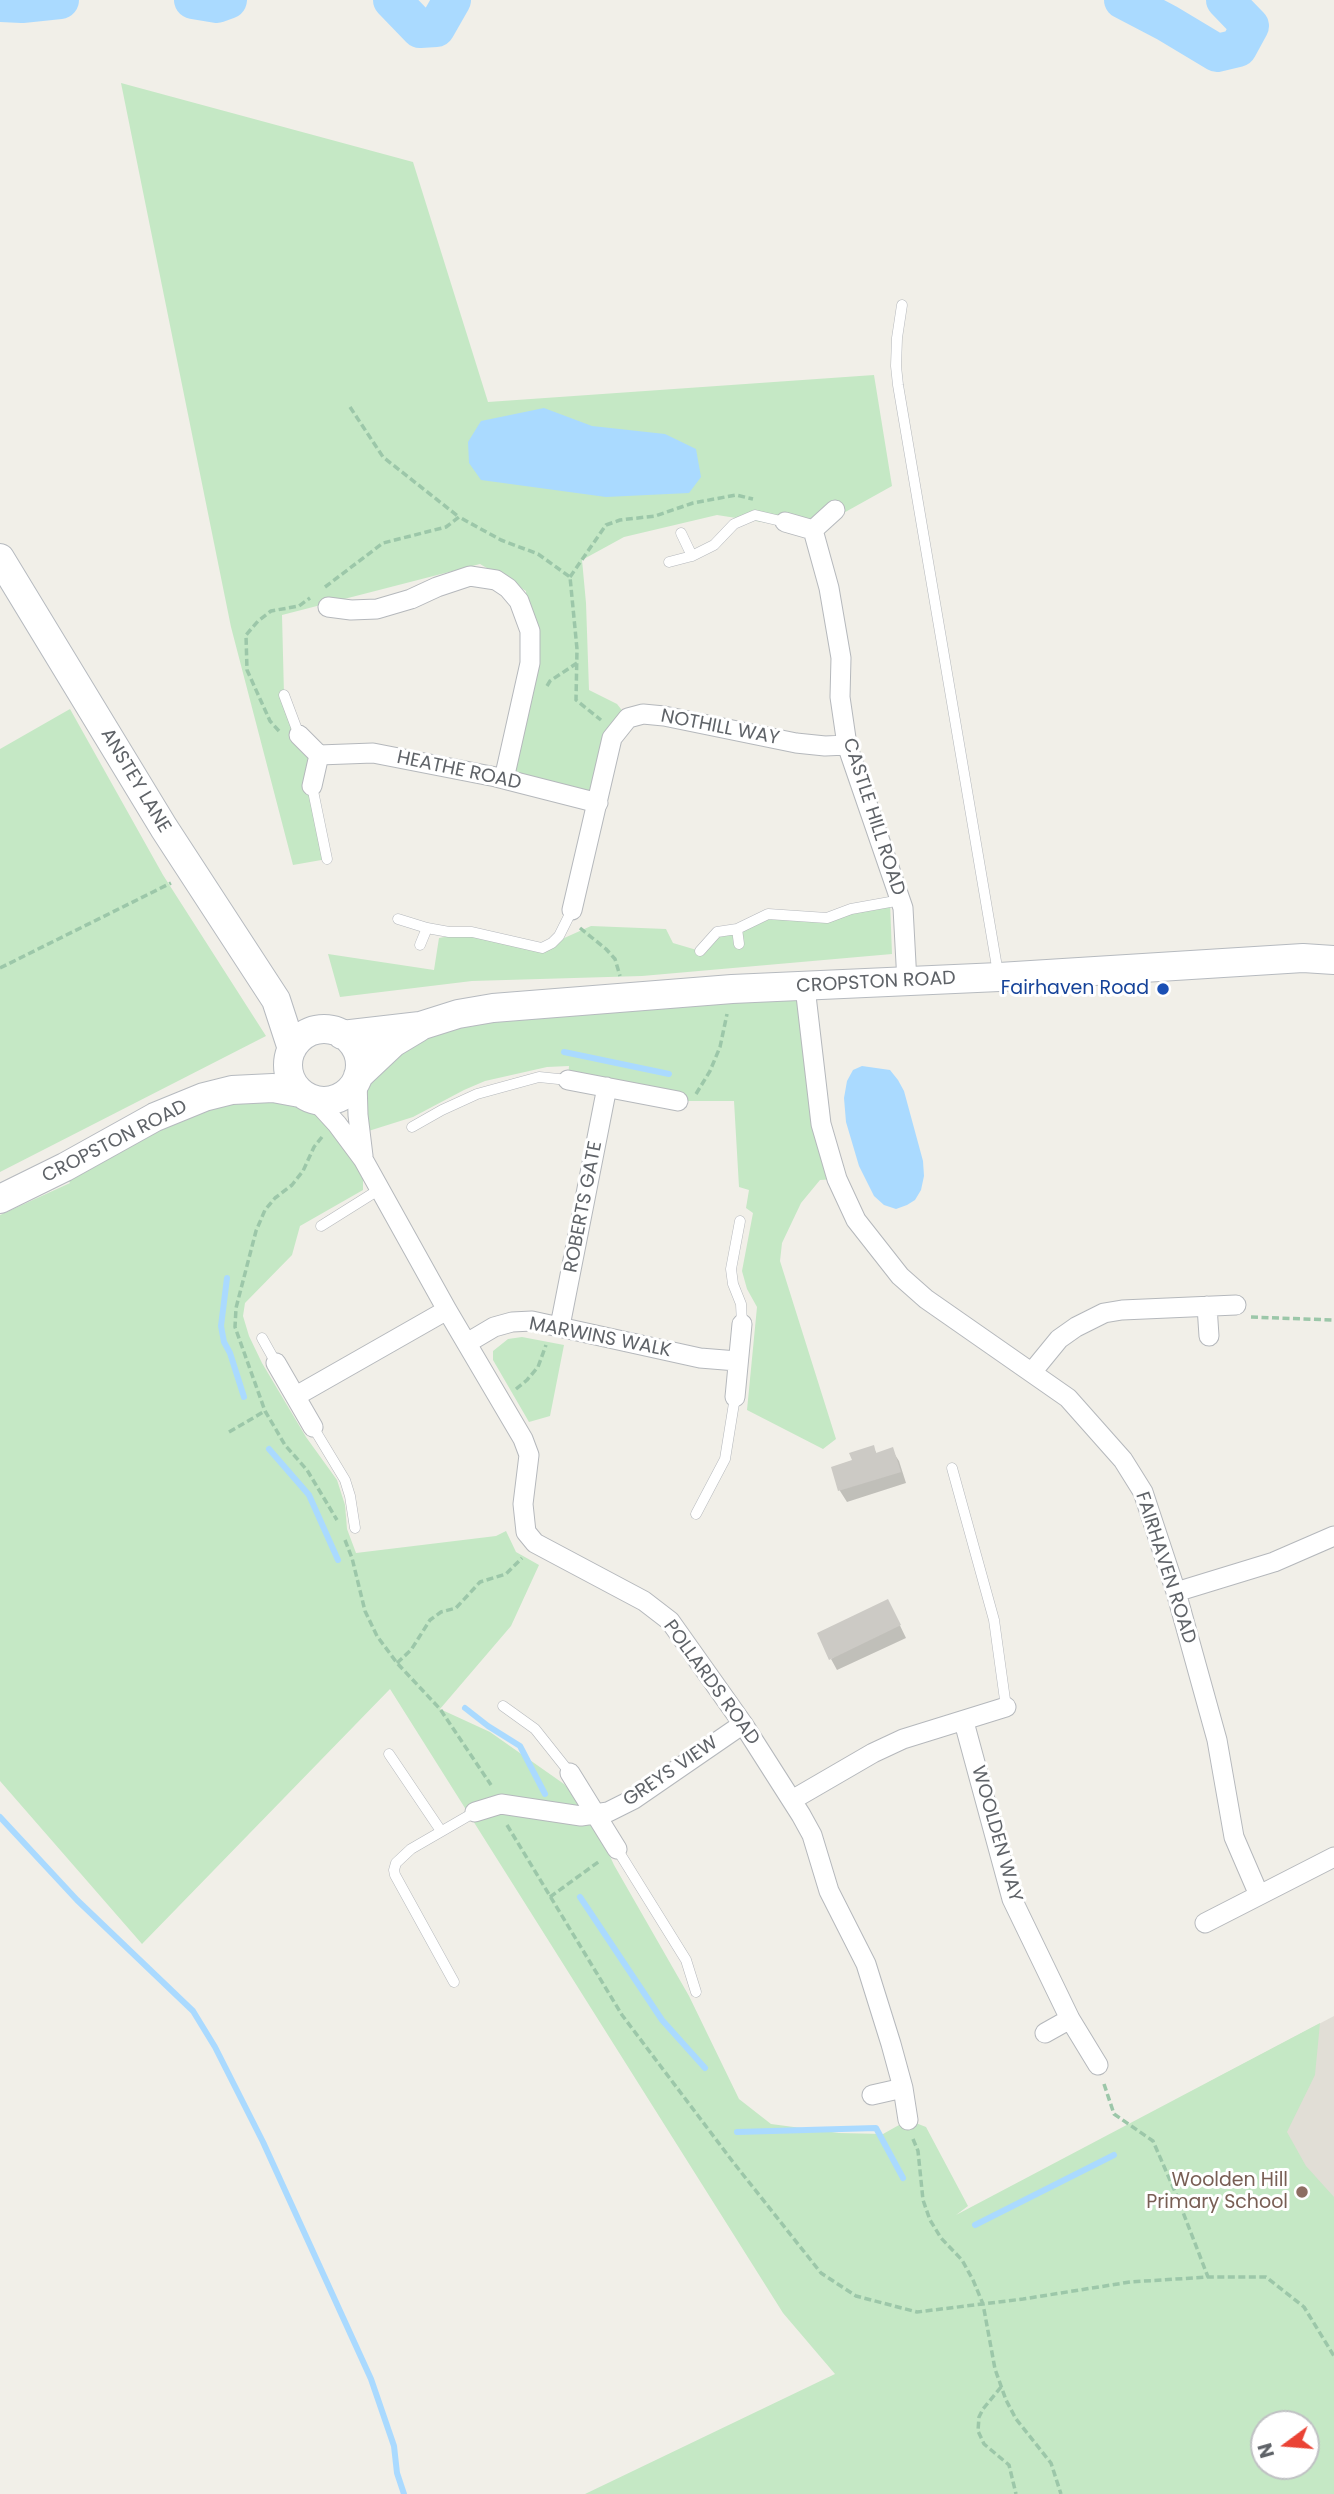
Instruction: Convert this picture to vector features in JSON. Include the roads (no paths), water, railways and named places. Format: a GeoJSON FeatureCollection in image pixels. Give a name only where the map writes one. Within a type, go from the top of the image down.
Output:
{"type":"FeatureCollection","features":[{"type":"Feature","properties":{"kind":"street"},"geometry":{"type":"LineString","coordinates":[[785,522],[813,530],[835,510]]}},
{"type":"Feature","properties":{"kind":"street","name":"CASTLE HILL ROAD"},"geometry":{"type":"LineString","coordinates":[[813,530],[829,588],[841,658],[840,697],[847,745],[901,900],[907,982]]}},
{"type":"Feature","properties":{"kind":"street","name":"ANSTEY LANE"},"geometry":{"type":"LineString","coordinates":[[0,558],[192,873],[276,1000],[290,1055]]}},
{"type":"Feature","properties":{"kind":"street"},"geometry":{"type":"LineString","coordinates":[[328,607],[377,609],[470,576],[496,580],[508,588],[519,601],[530,631],[530,663],[504,779]]}},
{"type":"Feature","properties":{"kind":"street","name":"NOTHILL WAY"},"geometry":{"type":"LineString","coordinates":[[572,910],[612,738],[628,718],[643,713],[796,743],[847,745]]}},
{"type":"Feature","properties":{"kind":"street"},"geometry":{"type":"LineString","coordinates":[[299,735],[319,755],[312,786]]}},
{"type":"Feature","properties":{"kind":"street","name":"HEATHE ROAD"},"geometry":{"type":"LineString","coordinates":[[319,755],[373,754],[504,779],[598,803]]}},
{"type":"Feature","properties":{"kind":"street","name":"CROPSTON ROAD"},"geometry":{"type":"LineString","coordinates":[[232,1090],[290,1055],[299,1039],[310,1032],[420,1026],[458,1014],[493,1008],[732,989],[907,982],[1303,958],[1334,960]]}},
{"type":"Feature","properties":{"kind":"street","name":"FAIRHAVEN ROAD"},"geometry":{"type":"LineString","coordinates":[[805,987],[821,1124],[837,1179],[856,1220],[900,1276],[926,1299],[1068,1398],[1123,1460],[1143,1492],[1176,1592],[1217,1740],[1234,1836],[1259,1895]]}},
{"type":"Feature","properties":{"kind":"street","name":"ANSTEY LANE"},"geometry":{"type":"LineString","coordinates":[[276,1000],[332,1032]]}},
{"type":"Feature","properties":{"kind":"street","name":"CROPSTON ROAD"},"geometry":{"type":"LineString","coordinates":[[0,1199],[65,1167],[155,1117],[204,1097],[232,1090],[273,1088],[327,1101],[339,1098],[349,1091],[357,1078],[393,1043],[420,1026]]}},
{"type":"Feature","properties":{"kind":"street"},"geometry":{"type":"LineString","coordinates":[[332,1032],[352,1042],[358,1053],[358,1115],[363,1160]]}},
{"type":"Feature","properties":{"kind":"street"},"geometry":{"type":"LineString","coordinates":[[290,1055],[289,1073],[293,1083],[337,1125],[363,1160],[467,1343]]}},
{"type":"Feature","properties":{"kind":"street"},"geometry":{"type":"LineString","coordinates":[[568,1080],[678,1101]]}},
{"type":"Feature","properties":{"kind":"street","name":"ROBERTS GATE"},"geometry":{"type":"LineString","coordinates":[[555,1325],[607,1087]]}},
{"type":"Feature","properties":{"kind":"street"},"geometry":{"type":"LineString","coordinates":[[1032,1372],[1059,1339],[1104,1313],[1236,1305]]}},
{"type":"Feature","properties":{"kind":"street"},"geometry":{"type":"LineString","coordinates":[[1208,1306],[1209,1336]]}},
{"type":"Feature","properties":{"kind":"street"},"geometry":{"type":"LineString","coordinates":[[296,1396],[447,1310]]}},
{"type":"Feature","properties":{"kind":"street","name":"MARWINS WALK"},"geometry":{"type":"LineString","coordinates":[[467,1343],[494,1327],[512,1322],[532,1321],[700,1358],[737,1361]]}},
{"type":"Feature","properties":{"kind":"street"},"geometry":{"type":"LineString","coordinates":[[735,1397],[742,1324]]}},
{"type":"Feature","properties":{"kind":"street","name":"POLLARDS ROAD"},"geometry":{"type":"LineString","coordinates":[[467,1343],[523,1439],[529,1455],[523,1504],[526,1532],[535,1543],[644,1601],[670,1621],[743,1724],[812,1835],[829,1891],[866,1964],[882,2012],[908,2120]]}},
{"type":"Feature","properties":{"kind":"street"},"geometry":{"type":"LineString","coordinates":[[276,1363],[313,1427]]}},
{"type":"Feature","properties":{"kind":"street"},"geometry":{"type":"LineString","coordinates":[[1176,1592],[1274,1562],[1334,1536]]}},
{"type":"Feature","properties":{"kind":"street"},"geometry":{"type":"LineString","coordinates":[[792,1800],[873,1753],[903,1740],[1006,1707]]}},
{"type":"Feature","properties":{"kind":"street","name":"WOOLDEN WAY"},"geometry":{"type":"LineString","coordinates":[[964,1722],[1012,1899],[1070,2019],[1098,2065]]}},
{"type":"Feature","properties":{"kind":"street","name":"GREYS VIEW"},"geometry":{"type":"LineString","coordinates":[[597,1814],[618,1808],[634,1799],[743,1724]]}},
{"type":"Feature","properties":{"kind":"street"},"geometry":{"type":"LineString","coordinates":[[570,1773],[617,1849]]}},
{"type":"Feature","properties":{"kind":"street"},"geometry":{"type":"LineString","coordinates":[[475,1812],[500,1804],[582,1816],[597,1814]]}},
{"type":"Feature","properties":{"kind":"street"},"geometry":{"type":"LineString","coordinates":[[1205,1923],[1334,1857]]}},
{"type":"Feature","properties":{"kind":"street"},"geometry":{"type":"LineString","coordinates":[[1045,2034],[1070,2019]]}},
{"type":"Feature","properties":{"kind":"street"},"geometry":{"type":"LineString","coordinates":[[872,2095],[902,2088]]}},
{"type":"Feature","properties":{"kind":"lane"},"geometry":{"type":"LineString","coordinates":[[902,305],[897,338],[898,385],[999,977]]}},
{"type":"Feature","properties":{"kind":"lane"},"geometry":{"type":"LineString","coordinates":[[669,562],[692,556],[714,545],[734,524],[755,515],[785,522]]}},
{"type":"Feature","properties":{"kind":"lane"},"geometry":{"type":"LineString","coordinates":[[681,533],[692,556]]}},
{"type":"Feature","properties":{"kind":"lane"},"geometry":{"type":"LineString","coordinates":[[284,695],[299,735]]}},
{"type":"Feature","properties":{"kind":"lane"},"geometry":{"type":"LineString","coordinates":[[312,786],[327,859]]}},
{"type":"Feature","properties":{"kind":"lane"},"geometry":{"type":"LineString","coordinates":[[700,951],[717,932],[737,929],[768,914],[827,918],[851,909],[901,900]]}},
{"type":"Feature","properties":{"kind":"lane"},"geometry":{"type":"LineString","coordinates":[[398,919],[427,928],[472,932],[542,948],[559,936],[572,910]]}},
{"type":"Feature","properties":{"kind":"lane"},"geometry":{"type":"LineString","coordinates":[[420,945],[427,928]]}},
{"type":"Feature","properties":{"kind":"lane"},"geometry":{"type":"LineString","coordinates":[[737,929],[738,944]]}},
{"type":"Feature","properties":{"kind":"lane"},"geometry":{"type":"LineString","coordinates":[[412,1127],[478,1094],[539,1077],[568,1080]]}},
{"type":"Feature","properties":{"kind":"lane"},"geometry":{"type":"LineString","coordinates":[[321,1226],[380,1189]]}},
{"type":"Feature","properties":{"kind":"lane"},"geometry":{"type":"LineString","coordinates":[[740,1221],[731,1269],[733,1284],[741,1304],[742,1324]]}},
{"type":"Feature","properties":{"kind":"lane"},"geometry":{"type":"LineString","coordinates":[[262,1338],[276,1363]]}},
{"type":"Feature","properties":{"kind":"lane"},"geometry":{"type":"LineString","coordinates":[[696,1514],[725,1459],[735,1397]]}},
{"type":"Feature","properties":{"kind":"lane"},"geometry":{"type":"LineString","coordinates":[[313,1427],[345,1480],[355,1528]]}},
{"type":"Feature","properties":{"kind":"lane"},"geometry":{"type":"LineString","coordinates":[[952,1468],[994,1620],[1006,1707]]}},
{"type":"Feature","properties":{"kind":"lane"},"geometry":{"type":"LineString","coordinates":[[503,1706],[535,1729],[570,1773]]}},
{"type":"Feature","properties":{"kind":"lane"},"geometry":{"type":"LineString","coordinates":[[389,1754],[441,1831]]}},
{"type":"Feature","properties":{"kind":"lane"},"geometry":{"type":"LineString","coordinates":[[454,1982],[395,1875],[396,1863],[441,1831],[475,1812]]}},
{"type":"Feature","properties":{"kind":"lane"},"geometry":{"type":"LineString","coordinates":[[617,1849],[686,1960],[696,1992]]}},
{"type":"Feature","properties":{"kind":"water"},"geometry":{"type":"Polygon","coordinates":[[[544,408],[592,426],[665,434],[696,449],[701,477],[689,493],[606,497],[481,480],[469,463],[468,442],[481,421],[544,408]]]}},
{"type":"Feature","properties":{"kind":"water"},"geometry":{"type":"Polygon","coordinates":[[[862,1066],[890,1070],[898,1080],[904,1091],[923,1161],[921,1190],[915,1200],[896,1209],[884,1205],[874,1196],[859,1166],[846,1122],[844,1098],[847,1081],[853,1070],[862,1066]]]}},
{"type":"Feature","properties":{"kind":"waterway"},"geometry":{"type":"LineString","coordinates":[[0,3],[60,0]]}},
{"type":"Feature","properties":{"kind":"waterway"},"geometry":{"type":"LineString","coordinates":[[193,0],[217,4],[228,0]]}},
{"type":"Feature","properties":{"kind":"waterway"},"geometry":{"type":"LineString","coordinates":[[392,0],[420,29],[436,28],[452,0]]}},
{"type":"Feature","properties":{"kind":"waterway"},"geometry":{"type":"LineString","coordinates":[[1123,0],[1217,53],[1238,48],[1250,26],[1225,0]]}},
{"type":"Feature","properties":{"kind":"waterway"},"geometry":{"type":"LineString","coordinates":[[564,1052],[669,1074]]}},
{"type":"Feature","properties":{"kind":"waterway"},"geometry":{"type":"LineString","coordinates":[[227,1278],[221,1326],[244,1397]]}},
{"type":"Feature","properties":{"kind":"waterway"},"geometry":{"type":"LineString","coordinates":[[269,1449],[309,1495],[338,1560]]}},
{"type":"Feature","properties":{"kind":"waterway"},"geometry":{"type":"LineString","coordinates":[[465,1708],[520,1746],[545,1794]]}},
{"type":"Feature","properties":{"kind":"waterway"},"geometry":{"type":"LineString","coordinates":[[0,1817],[77,1900],[193,2011],[215,2047],[263,2142],[371,2379],[394,2446],[397,2473],[404,2494]]}},
{"type":"Feature","properties":{"kind":"waterway"},"geometry":{"type":"LineString","coordinates":[[580,1897],[662,2020],[705,2068]]}},
{"type":"Feature","properties":{"kind":"waterway"},"geometry":{"type":"LineString","coordinates":[[737,2132],[876,2128],[903,2178]]}},
{"type":"Feature","properties":{"kind":"waterway"},"geometry":{"type":"LineString","coordinates":[[975,2225],[1114,2155]]}},
{"type":"Feature","properties":{"kind":"place","name":"Fairhaven Road"},"geometry":{"type":"Point","coordinates":[1163,989]}},
{"type":"Feature","properties":{"kind":"place","name":"Woolden Hill Primary School"},"geometry":{"type":"Point","coordinates":[1302,2192]}}]}
